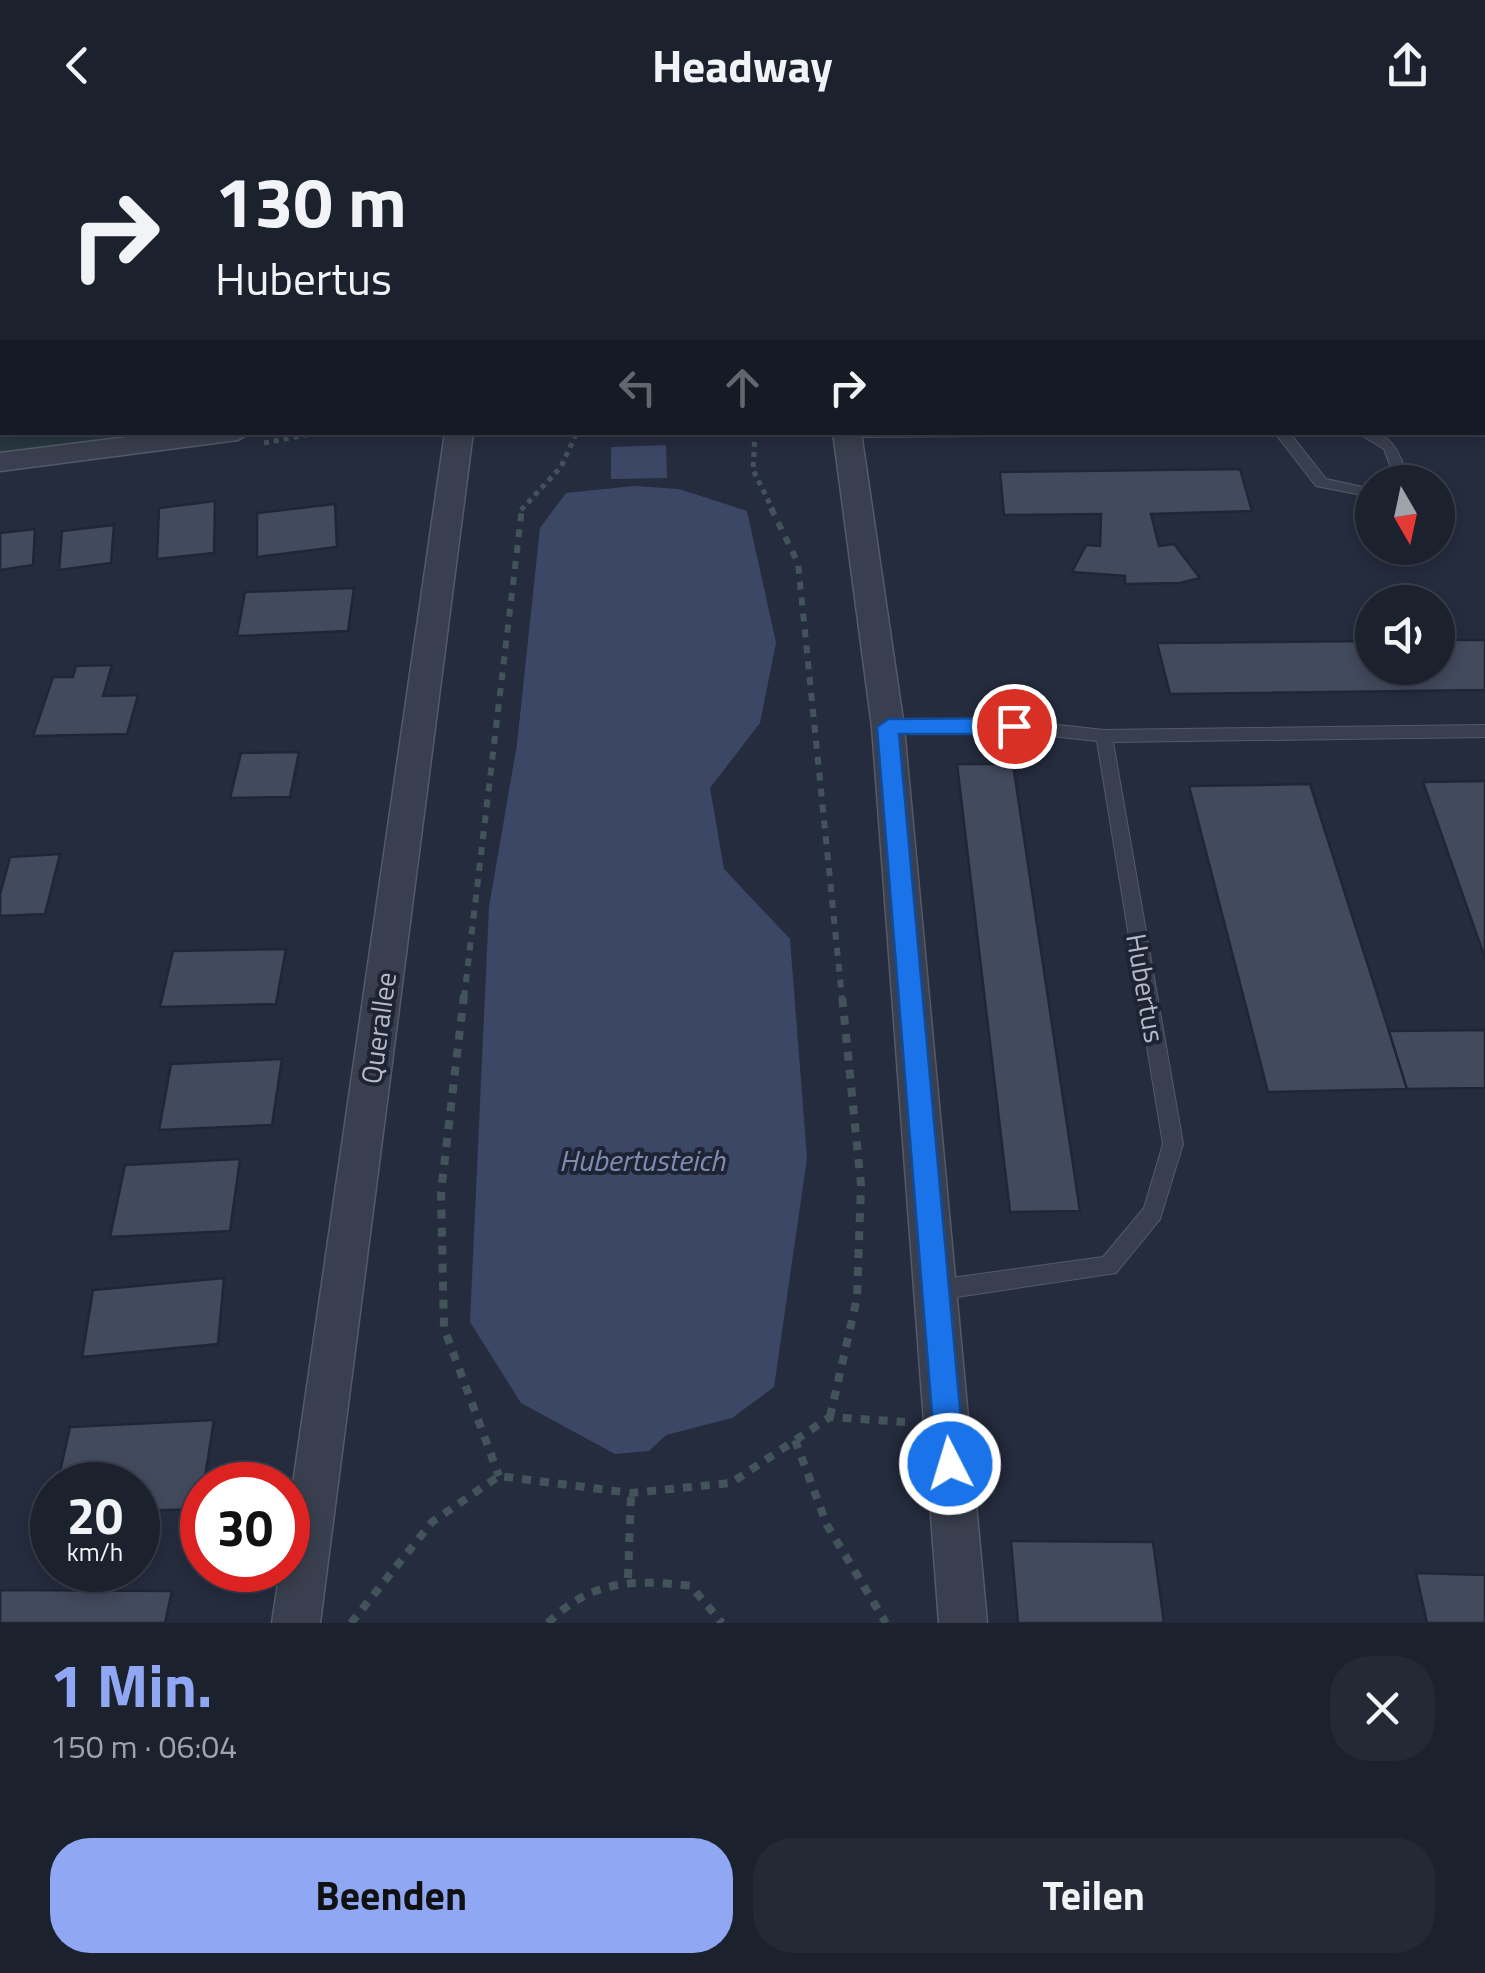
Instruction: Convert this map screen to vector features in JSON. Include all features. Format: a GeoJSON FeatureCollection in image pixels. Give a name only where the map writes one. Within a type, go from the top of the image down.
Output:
{"type":"FeatureCollection","features":[{"type":"Feature","properties":{"kind":"street"},"geometry":{"type":"LineString","coordinates":[[0,462],[214,435]]}},
{"type":"Feature","properties":{"kind":"street","name":"Querallee"},"geometry":{"type":"LineString","coordinates":[[296,1623],[459,435]]}},
{"type":"Feature","properties":{"kind":"street"},"geometry":{"type":"LineString","coordinates":[[847,435],[888,727],[963,1623]]}},
{"type":"Feature","properties":{"kind":"lane"},"geometry":{"type":"LineString","coordinates":[[1283,435],[1321,483],[1355,490]]}},
{"type":"Feature","properties":{"kind":"lane"},"geometry":{"type":"LineString","coordinates":[[1368,435],[1390,447],[1397,465]]}},
{"type":"Feature","properties":{"kind":"lane"},"geometry":{"type":"LineString","coordinates":[[888,727],[1014,726],[1104,736],[1485,731]]}},
{"type":"Feature","properties":{"kind":"lane","name":"Hubertus"},"geometry":{"type":"LineString","coordinates":[[937,1290],[1109,1266],[1153,1213],[1173,1144],[1104,736]]}},
{"type":"Feature","properties":{"kind":"path"},"geometry":{"type":"LineString","coordinates":[[499,1476],[444,1328],[441,1192],[522,506],[561,467],[576,435]]}},
{"type":"Feature","properties":{"kind":"path"},"geometry":{"type":"LineString","coordinates":[[754,435],[752,470],[798,562],[861,1185],[857,1298],[830,1417]]}},
{"type":"Feature","properties":{"kind":"path"},"geometry":{"type":"LineString","coordinates":[[351,1623],[432,1522],[499,1476],[631,1493],[731,1483],[830,1417],[947,1424]]}},
{"type":"Feature","properties":{"kind":"path"},"geometry":{"type":"LineString","coordinates":[[795,1440],[827,1525],[886,1623]]}},
{"type":"Feature","properties":{"kind":"path"},"geometry":{"type":"LineString","coordinates":[[628,1578],[631,1493]]}},
{"type":"Feature","properties":{"kind":"path"},"geometry":{"type":"LineString","coordinates":[[548,1623],[568,1601],[628,1578],[691,1586],[722,1623]]}},
{"type":"Feature","properties":{"kind":"shaded area"},"geometry":{"type":"Polygon","coordinates":[[[0,435],[142,435],[0,452],[0,435]]]}},
{"type":"Feature","properties":{"kind":"water"},"geometry":{"type":"Polygon","coordinates":[[[666,445],[667,478],[611,479],[611,447],[666,445]]]}},
{"type":"Feature","properties":{"kind":"water","name":"Hubertusteich"},"geometry":{"type":"Polygon","coordinates":[[[634,486],[679,489],[747,511],[776,643],[760,723],[710,788],[724,869],[790,939],[807,1158],[774,1387],[732,1418],[666,1435],[649,1451],[615,1454],[521,1403],[470,1322],[489,907],[517,744],[540,528],[566,493],[634,486]]]}},
{"type":"Feature","properties":{"kind":"building"},"geometry":{"type":"Polygon","coordinates":[[[1240,469],[1252,511],[1151,514],[1159,546],[1174,544],[1200,578],[1180,583],[1125,584],[1125,576],[1072,572],[1086,545],[1100,546],[1101,514],[1004,515],[1000,472],[1240,469]]]}},
{"type":"Feature","properties":{"kind":"building"},"geometry":{"type":"Polygon","coordinates":[[[215,501],[214,553],[157,559],[159,508],[215,501]]]}},
{"type":"Feature","properties":{"kind":"building"},"geometry":{"type":"Polygon","coordinates":[[[335,504],[337,547],[257,557],[257,513],[335,504]]]}},
{"type":"Feature","properties":{"kind":"building"},"geometry":{"type":"Polygon","coordinates":[[[114,525],[111,563],[59,570],[62,531],[114,525]]]}},
{"type":"Feature","properties":{"kind":"building"},"geometry":{"type":"Polygon","coordinates":[[[35,529],[33,565],[0,570],[0,533],[35,529]]]}},
{"type":"Feature","properties":{"kind":"building"},"geometry":{"type":"Polygon","coordinates":[[[354,588],[348,631],[237,636],[245,592],[354,588]]]}},
{"type":"Feature","properties":{"kind":"building"},"geometry":{"type":"Polygon","coordinates":[[[1455,640],[1485,640],[1485,690],[1170,694],[1157,643],[1355,641],[1355,685],[1455,685],[1455,640]]]}},
{"type":"Feature","properties":{"kind":"building"},"geometry":{"type":"Polygon","coordinates":[[[112,665],[103,696],[138,695],[127,734],[33,736],[53,677],[73,677],[76,666],[112,665]]]}},
{"type":"Feature","properties":{"kind":"building"},"geometry":{"type":"Polygon","coordinates":[[[299,752],[290,797],[230,798],[241,753],[299,752]]]}},
{"type":"Feature","properties":{"kind":"building"},"geometry":{"type":"Polygon","coordinates":[[[957,764],[1013,764],[1080,1211],[1010,1212],[957,764]]]}},
{"type":"Feature","properties":{"kind":"building"},"geometry":{"type":"Polygon","coordinates":[[[1485,781],[1485,958],[1423,782],[1485,781]]]}},
{"type":"Feature","properties":{"kind":"building"},"geometry":{"type":"Polygon","coordinates":[[[1310,784],[1407,1089],[1268,1092],[1189,786],[1310,784]]]}},
{"type":"Feature","properties":{"kind":"building"},"geometry":{"type":"Polygon","coordinates":[[[60,854],[45,914],[0,916],[0,895],[10,857],[60,854]]]}},
{"type":"Feature","properties":{"kind":"building"},"geometry":{"type":"Polygon","coordinates":[[[286,949],[276,1004],[160,1007],[173,951],[286,949]]]}},
{"type":"Feature","properties":{"kind":"building"},"geometry":{"type":"Polygon","coordinates":[[[1485,1030],[1485,1088],[1407,1089],[1389,1031],[1485,1030]]]}},
{"type":"Feature","properties":{"kind":"building"},"geometry":{"type":"Polygon","coordinates":[[[282,1059],[272,1125],[159,1130],[171,1064],[282,1059]]]}},
{"type":"Feature","properties":{"kind":"building"},"geometry":{"type":"Polygon","coordinates":[[[240,1159],[230,1231],[110,1237],[125,1165],[240,1159]]]}},
{"type":"Feature","properties":{"kind":"building"},"geometry":{"type":"Polygon","coordinates":[[[224,1278],[218,1344],[82,1357],[93,1290],[224,1278]]]}},
{"type":"Feature","properties":{"kind":"building"},"geometry":{"type":"Polygon","coordinates":[[[214,1420],[207,1462],[180,1462],[180,1510],[160,1510],[160,1462],[62,1462],[70,1427],[214,1420]]]}},
{"type":"Feature","properties":{"kind":"building"},"geometry":{"type":"Polygon","coordinates":[[[1011,1541],[1153,1542],[1164,1623],[1018,1623],[1011,1541]]]}},
{"type":"Feature","properties":{"kind":"building"},"geometry":{"type":"Polygon","coordinates":[[[1416,1573],[1485,1575],[1485,1623],[1427,1623],[1416,1573]]]}},
{"type":"Feature","properties":{"kind":"building"},"geometry":{"type":"Polygon","coordinates":[[[0,1590],[172,1591],[165,1623],[0,1623],[0,1590]]]}},
{"type":"Feature","properties":{"kind":"route"},"geometry":{"type":"LineString","coordinates":[[950,1464],[888,727],[1014,726]]}}]}
